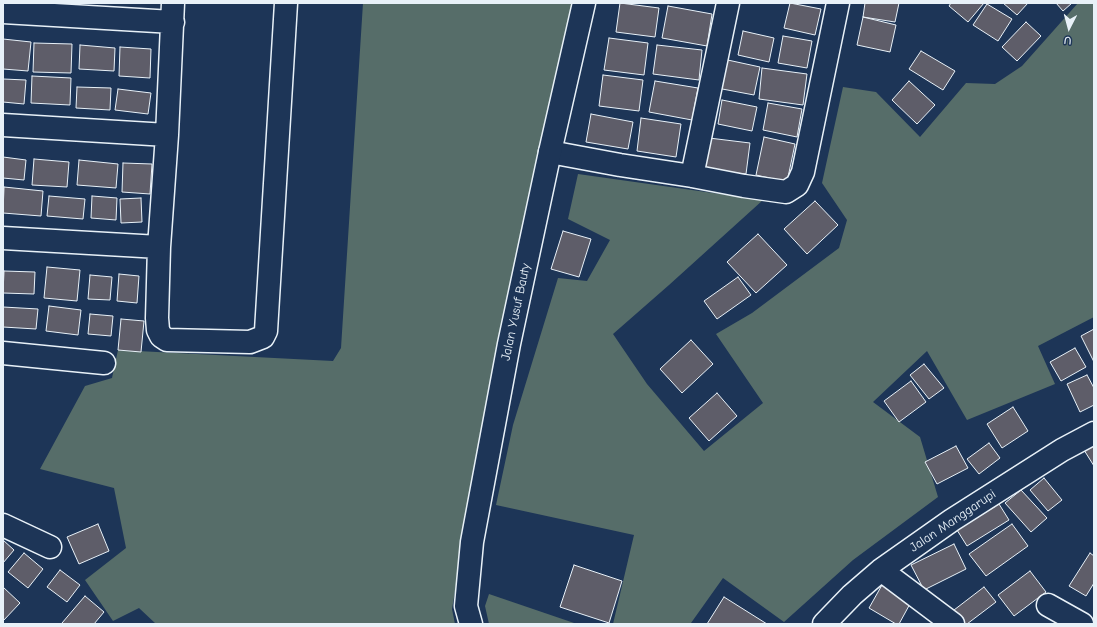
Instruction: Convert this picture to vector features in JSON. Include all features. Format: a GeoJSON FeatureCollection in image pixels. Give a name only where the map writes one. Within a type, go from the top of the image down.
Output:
{"type":"FeatureCollection","features":[{"type":"Feature","properties":{"kind":"street"},"geometry":{"type":"LineString","coordinates":[[3,12],[173,13],[167,135],[159,247],[158,330],[161,336],[167,340],[250,342],[263,338],[266,331],[286,3]]}},
{"type":"Feature","properties":{"kind":"street","name":"Jalan Yusuf Bauty"},"geometry":{"type":"LineString","coordinates":[[470,624],[466,606],[472,542],[509,344],[550,152],[584,3]]}},
{"type":"Feature","properties":{"kind":"street"},"geometry":{"type":"LineString","coordinates":[[692,176],[728,3]]}},
{"type":"Feature","properties":{"kind":"street"},"geometry":{"type":"LineString","coordinates":[[550,152],[786,192],[797,185],[803,172],[838,3]]}},
{"type":"Feature","properties":{"kind":"street"},"geometry":{"type":"LineString","coordinates":[[3,125],[167,135]]}},
{"type":"Feature","properties":{"kind":"street"},"geometry":{"type":"LineString","coordinates":[[3,238],[159,247]]}},
{"type":"Feature","properties":{"kind":"street"},"geometry":{"type":"LineString","coordinates":[[3,353],[104,363]]}},
{"type":"Feature","properties":{"kind":"street","name":"Jalan Manggarupi"},"geometry":{"type":"LineString","coordinates":[[824,624],[852,595],[881,570],[952,520],[1062,450],[1094,434]]}},
{"type":"Feature","properties":{"kind":"street"},"geometry":{"type":"LineString","coordinates":[[3,525],[50,547]]}},
{"type":"Feature","properties":{"kind":"street"},"geometry":{"type":"LineString","coordinates":[[881,570],[953,624]]}},
{"type":"Feature","properties":{"kind":"street"},"geometry":{"type":"LineString","coordinates":[[1048,605],[1082,624]]}},
{"type":"Feature","properties":{"kind":"green space"},"geometry":{"type":"Polygon","coordinates":[[[363,3],[574,3],[487,404],[452,609],[455,624],[156,624],[139,608],[113,621],[85,580],[126,548],[114,488],[40,469],[85,386],[112,378],[118,350],[333,361],[341,348],[363,3]]]}},
{"type":"Feature","properties":{"kind":"green space"},"geometry":{"type":"Polygon","coordinates":[[[1078,3],[1094,3],[1094,317],[1038,346],[1055,384],[967,420],[927,351],[873,402],[920,437],[938,497],[853,560],[784,622],[723,578],[691,624],[613,624],[634,535],[496,505],[513,425],[558,278],[587,281],[610,240],[568,219],[578,174],[763,200],[613,334],[647,384],[704,451],[763,403],[716,334],[752,313],[839,248],[847,220],[822,183],[843,87],[876,92],[920,137],[966,83],[995,84],[1022,66],[1078,3]]]}},
{"type":"Feature","properties":{"kind":"green space"},"geometry":{"type":"Polygon","coordinates":[[[489,594],[577,624],[489,624],[485,606],[489,594]]]}},
{"type":"Feature","properties":{"kind":"building"},"geometry":{"type":"Polygon","coordinates":[[[620,3],[659,8],[655,37],[616,32],[620,3]]]}},
{"type":"Feature","properties":{"kind":"building"},"geometry":{"type":"Polygon","coordinates":[[[790,3],[821,9],[815,35],[784,28],[790,3]]]}},
{"type":"Feature","properties":{"kind":"building"},"geometry":{"type":"Polygon","coordinates":[[[865,3],[899,3],[895,22],[863,17],[865,3]]]}},
{"type":"Feature","properties":{"kind":"building"},"geometry":{"type":"Polygon","coordinates":[[[951,3],[984,3],[968,22],[949,6],[951,3]]]}},
{"type":"Feature","properties":{"kind":"building"},"geometry":{"type":"Polygon","coordinates":[[[1003,3],[1028,3],[1017,15],[1003,3]]]}},
{"type":"Feature","properties":{"kind":"building"},"geometry":{"type":"Polygon","coordinates":[[[1056,3],[1072,3],[1063,11],[1056,3]]]}},
{"type":"Feature","properties":{"kind":"building"},"geometry":{"type":"Polygon","coordinates":[[[987,4],[1012,19],[998,41],[973,25],[987,4]]]}},
{"type":"Feature","properties":{"kind":"building"},"geometry":{"type":"Polygon","coordinates":[[[668,6],[712,14],[707,46],[662,38],[668,6]]]}},
{"type":"Feature","properties":{"kind":"building"},"geometry":{"type":"Polygon","coordinates":[[[863,17],[896,25],[890,52],[857,45],[863,17]]]}},
{"type":"Feature","properties":{"kind":"building"},"geometry":{"type":"Polygon","coordinates":[[[1026,22],[1041,36],[1017,61],[1002,47],[1026,22]]]}},
{"type":"Feature","properties":{"kind":"building"},"geometry":{"type":"Polygon","coordinates":[[[743,31],[774,38],[769,62],[738,55],[743,31]]]}},
{"type":"Feature","properties":{"kind":"building"},"geometry":{"type":"Polygon","coordinates":[[[783,36],[812,41],[807,68],[778,63],[783,36]]]}},
{"type":"Feature","properties":{"kind":"building"},"geometry":{"type":"Polygon","coordinates":[[[609,38],[648,43],[644,75],[604,70],[609,38]]]}},
{"type":"Feature","properties":{"kind":"building"},"geometry":{"type":"Polygon","coordinates":[[[3,39],[31,42],[28,71],[3,69],[3,39]]]}},
{"type":"Feature","properties":{"kind":"building"},"geometry":{"type":"Polygon","coordinates":[[[34,43],[72,44],[71,73],[33,72],[34,43]]]}},
{"type":"Feature","properties":{"kind":"building"},"geometry":{"type":"Polygon","coordinates":[[[80,45],[115,48],[114,71],[79,69],[80,45]]]}},
{"type":"Feature","properties":{"kind":"building"},"geometry":{"type":"Polygon","coordinates":[[[657,45],[702,50],[699,80],[653,74],[657,45]]]}},
{"type":"Feature","properties":{"kind":"building"},"geometry":{"type":"Polygon","coordinates":[[[120,47],[151,49],[150,78],[119,76],[120,47]]]}},
{"type":"Feature","properties":{"kind":"building"},"geometry":{"type":"Polygon","coordinates":[[[921,51],[955,71],[943,90],[909,69],[921,51]]]}},
{"type":"Feature","properties":{"kind":"building"},"geometry":{"type":"Polygon","coordinates":[[[723,59],[760,67],[754,95],[717,88],[723,59]]]}},
{"type":"Feature","properties":{"kind":"building"},"geometry":{"type":"Polygon","coordinates":[[[762,68],[807,74],[803,105],[759,99],[762,68]]]}},
{"type":"Feature","properties":{"kind":"building"},"geometry":{"type":"Polygon","coordinates":[[[603,75],[643,80],[639,111],[599,106],[603,75]]]}},
{"type":"Feature","properties":{"kind":"building"},"geometry":{"type":"Polygon","coordinates":[[[32,76],[71,78],[70,105],[31,103],[32,76]]]}},
{"type":"Feature","properties":{"kind":"building"},"geometry":{"type":"Polygon","coordinates":[[[3,79],[26,80],[24,104],[3,102],[3,79]]]}},
{"type":"Feature","properties":{"kind":"building"},"geometry":{"type":"Polygon","coordinates":[[[655,81],[698,88],[692,120],[649,112],[655,81]]]}},
{"type":"Feature","properties":{"kind":"building"},"geometry":{"type":"Polygon","coordinates":[[[909,81],[935,105],[917,124],[892,100],[909,81]]]}},
{"type":"Feature","properties":{"kind":"building"},"geometry":{"type":"Polygon","coordinates":[[[77,87],[111,88],[110,110],[76,108],[77,87]]]}},
{"type":"Feature","properties":{"kind":"building"},"geometry":{"type":"Polygon","coordinates":[[[118,89],[151,93],[148,114],[115,110],[118,89]]]}},
{"type":"Feature","properties":{"kind":"building"},"geometry":{"type":"Polygon","coordinates":[[[722,100],[757,107],[752,131],[718,124],[722,100]]]}},
{"type":"Feature","properties":{"kind":"building"},"geometry":{"type":"Polygon","coordinates":[[[768,103],[802,109],[797,137],[763,130],[768,103]]]}},
{"type":"Feature","properties":{"kind":"building"},"geometry":{"type":"Polygon","coordinates":[[[591,114],[633,122],[628,149],[586,142],[591,114]]]}},
{"type":"Feature","properties":{"kind":"building"},"geometry":{"type":"Polygon","coordinates":[[[641,118],[681,124],[676,157],[637,151],[641,118]]]}},
{"type":"Feature","properties":{"kind":"building"},"geometry":{"type":"Polygon","coordinates":[[[764,137],[795,144],[787,182],[756,175],[764,137]]]}},
{"type":"Feature","properties":{"kind":"building"},"geometry":{"type":"Polygon","coordinates":[[[709,138],[750,143],[746,174],[705,170],[709,138]]]}},
{"type":"Feature","properties":{"kind":"building"},"geometry":{"type":"Polygon","coordinates":[[[3,157],[26,160],[24,180],[3,178],[3,157]]]}},
{"type":"Feature","properties":{"kind":"building"},"geometry":{"type":"Polygon","coordinates":[[[34,159],[69,162],[67,187],[32,185],[34,159]]]}},
{"type":"Feature","properties":{"kind":"building"},"geometry":{"type":"Polygon","coordinates":[[[79,160],[118,164],[116,188],[77,185],[79,160]]]}},
{"type":"Feature","properties":{"kind":"building"},"geometry":{"type":"Polygon","coordinates":[[[123,163],[152,164],[150,194],[122,192],[123,163]]]}},
{"type":"Feature","properties":{"kind":"building"},"geometry":{"type":"Polygon","coordinates":[[[4,187],[43,191],[41,216],[3,213],[4,187]]]}},
{"type":"Feature","properties":{"kind":"building"},"geometry":{"type":"Polygon","coordinates":[[[49,196],[85,199],[83,219],[47,216],[49,196]]]}},
{"type":"Feature","properties":{"kind":"building"},"geometry":{"type":"Polygon","coordinates":[[[92,196],[117,198],[116,220],[91,218],[92,196]]]}},
{"type":"Feature","properties":{"kind":"building"},"geometry":{"type":"Polygon","coordinates":[[[141,198],[142,222],[121,223],[120,199],[141,198]]]}},
{"type":"Feature","properties":{"kind":"building"},"geometry":{"type":"Polygon","coordinates":[[[815,201],[838,225],[807,254],[784,229],[815,201]]]}},
{"type":"Feature","properties":{"kind":"building"},"geometry":{"type":"Polygon","coordinates":[[[563,231],[591,239],[579,277],[551,269],[563,231]]]}},
{"type":"Feature","properties":{"kind":"building"},"geometry":{"type":"Polygon","coordinates":[[[758,234],[787,265],[756,293],[727,262],[758,234]]]}},
{"type":"Feature","properties":{"kind":"building"},"geometry":{"type":"Polygon","coordinates":[[[47,267],[80,270],[77,301],[44,298],[47,267]]]}},
{"type":"Feature","properties":{"kind":"building"},"geometry":{"type":"Polygon","coordinates":[[[4,271],[35,272],[34,294],[3,293],[4,271]]]}},
{"type":"Feature","properties":{"kind":"building"},"geometry":{"type":"Polygon","coordinates":[[[119,274],[139,276],[137,303],[117,301],[119,274]]]}},
{"type":"Feature","properties":{"kind":"building"},"geometry":{"type":"Polygon","coordinates":[[[90,275],[112,277],[110,300],[88,299],[90,275]]]}},
{"type":"Feature","properties":{"kind":"building"},"geometry":{"type":"Polygon","coordinates":[[[738,277],[751,295],[717,319],[704,301],[738,277]]]}},
{"type":"Feature","properties":{"kind":"building"},"geometry":{"type":"Polygon","coordinates":[[[49,306],[81,310],[78,335],[46,331],[49,306]]]}},
{"type":"Feature","properties":{"kind":"building"},"geometry":{"type":"Polygon","coordinates":[[[3,307],[38,309],[36,329],[3,327],[3,307]]]}},
{"type":"Feature","properties":{"kind":"building"},"geometry":{"type":"Polygon","coordinates":[[[90,314],[113,316],[111,336],[88,334],[90,314]]]}},
{"type":"Feature","properties":{"kind":"building"},"geometry":{"type":"Polygon","coordinates":[[[121,319],[144,321],[141,352],[118,350],[121,319]]]}},
{"type":"Feature","properties":{"kind":"building"},"geometry":{"type":"Polygon","coordinates":[[[1094,329],[1094,362],[1081,336],[1094,329]]]}},
{"type":"Feature","properties":{"kind":"building"},"geometry":{"type":"Polygon","coordinates":[[[691,340],[713,364],[682,393],[660,369],[691,340]]]}},
{"type":"Feature","properties":{"kind":"building"},"geometry":{"type":"Polygon","coordinates":[[[1075,348],[1086,367],[1061,381],[1050,362],[1075,348]]]}},
{"type":"Feature","properties":{"kind":"building"},"geometry":{"type":"Polygon","coordinates":[[[924,364],[944,388],[929,399],[910,375],[924,364]]]}},
{"type":"Feature","properties":{"kind":"building"},"geometry":{"type":"Polygon","coordinates":[[[1087,375],[1094,388],[1094,405],[1080,412],[1067,384],[1087,375]]]}},
{"type":"Feature","properties":{"kind":"building"},"geometry":{"type":"Polygon","coordinates":[[[911,381],[926,402],[899,422],[884,401],[911,381]]]}},
{"type":"Feature","properties":{"kind":"building"},"geometry":{"type":"Polygon","coordinates":[[[717,393],[737,416],[709,441],[689,418],[717,393]]]}},
{"type":"Feature","properties":{"kind":"building"},"geometry":{"type":"Polygon","coordinates":[[[1013,407],[1028,431],[1002,448],[987,424],[1013,407]]]}},
{"type":"Feature","properties":{"kind":"building"},"geometry":{"type":"Polygon","coordinates":[[[989,443],[1000,458],[979,474],[967,459],[989,443]]]}},
{"type":"Feature","properties":{"kind":"building"},"geometry":{"type":"Polygon","coordinates":[[[1094,444],[1094,466],[1084,450],[1094,444]]]}},
{"type":"Feature","properties":{"kind":"building"},"geometry":{"type":"Polygon","coordinates":[[[956,446],[968,468],[937,484],[925,462],[956,446]]]}},
{"type":"Feature","properties":{"kind":"building"},"geometry":{"type":"Polygon","coordinates":[[[1044,478],[1062,500],[1048,511],[1030,490],[1044,478]]]}},
{"type":"Feature","properties":{"kind":"building"},"geometry":{"type":"Polygon","coordinates":[[[1021,490],[1047,518],[1031,532],[1005,503],[1021,490]]]}},
{"type":"Feature","properties":{"kind":"building"},"geometry":{"type":"Polygon","coordinates":[[[999,504],[1009,520],[967,546],[957,530],[999,504]]]}},
{"type":"Feature","properties":{"kind":"building"},"geometry":{"type":"Polygon","coordinates":[[[98,524],[109,551],[79,564],[67,537],[98,524]]]}},
{"type":"Feature","properties":{"kind":"building"},"geometry":{"type":"Polygon","coordinates":[[[1012,524],[1028,546],[986,576],[969,554],[1012,524]]]}},
{"type":"Feature","properties":{"kind":"building"},"geometry":{"type":"Polygon","coordinates":[[[3,540],[14,550],[3,563],[3,540]]]}},
{"type":"Feature","properties":{"kind":"building"},"geometry":{"type":"Polygon","coordinates":[[[954,544],[966,569],[924,590],[911,565],[954,544]]]}},
{"type":"Feature","properties":{"kind":"building"},"geometry":{"type":"Polygon","coordinates":[[[24,553],[43,569],[28,588],[8,572],[24,553]]]}},
{"type":"Feature","properties":{"kind":"building"},"geometry":{"type":"Polygon","coordinates":[[[1090,553],[1094,556],[1094,583],[1086,596],[1069,586],[1090,553]]]}},
{"type":"Feature","properties":{"kind":"building"},"geometry":{"type":"Polygon","coordinates":[[[574,565],[622,581],[609,623],[560,607],[574,565]]]}},
{"type":"Feature","properties":{"kind":"building"},"geometry":{"type":"Polygon","coordinates":[[[60,570],[80,585],[67,602],[47,587],[60,570]]]}},
{"type":"Feature","properties":{"kind":"building"},"geometry":{"type":"Polygon","coordinates":[[[1030,571],[1046,592],[1014,616],[998,595],[1030,571]]]}},
{"type":"Feature","properties":{"kind":"building"},"geometry":{"type":"Polygon","coordinates":[[[882,585],[911,602],[899,624],[896,624],[869,608],[882,585]]]}},
{"type":"Feature","properties":{"kind":"building"},"geometry":{"type":"Polygon","coordinates":[[[3,587],[20,603],[3,621],[3,587]]]}},
{"type":"Feature","properties":{"kind":"building"},"geometry":{"type":"Polygon","coordinates":[[[984,587],[996,602],[965,624],[954,610],[984,587]]]}},
{"type":"Feature","properties":{"kind":"building"},"geometry":{"type":"Polygon","coordinates":[[[85,596],[104,612],[94,624],[62,623],[85,596]]]}},
{"type":"Feature","properties":{"kind":"building"},"geometry":{"type":"Polygon","coordinates":[[[724,597],[767,624],[707,624],[724,597]]]}}]}
